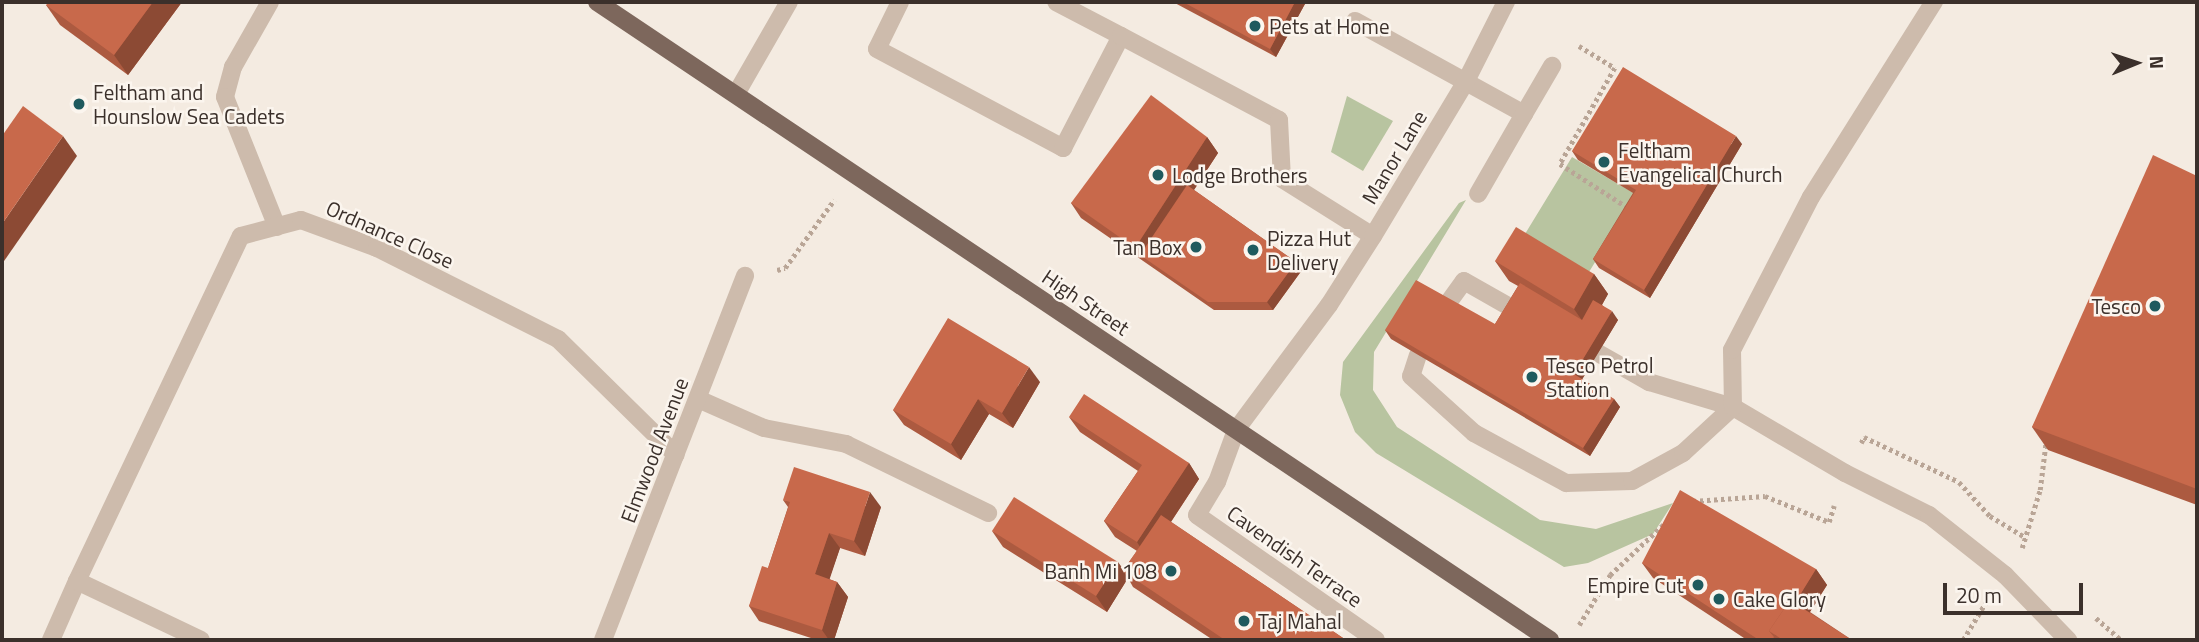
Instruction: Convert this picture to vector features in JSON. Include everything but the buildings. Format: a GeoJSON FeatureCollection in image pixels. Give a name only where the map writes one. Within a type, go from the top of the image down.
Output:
{"type":"FeatureCollection","features":[{"type":"Feature","properties":{"kind":"main road","name":"High Street"},"geometry":{"type":"LineString","coordinates":[[597,2],[1549,640]]}},
{"type":"Feature","properties":{"kind":"street"},"geometry":{"type":"LineString","coordinates":[[270,2],[233,66],[225,97],[276,226]]}},
{"type":"Feature","properties":{"kind":"street"},"geometry":{"type":"LineString","coordinates":[[736,94],[789,2]]}},
{"type":"Feature","properties":{"kind":"street"},"geometry":{"type":"LineString","coordinates":[[900,2],[877,49],[1063,148],[1121,36]]}},
{"type":"Feature","properties":{"kind":"street"},"geometry":{"type":"LineString","coordinates":[[1056,2],[1279,120],[1282,179],[1373,236]]}},
{"type":"Feature","properties":{"kind":"street","name":"Manor Lane"},"geometry":{"type":"LineString","coordinates":[[1236,430],[1329,305],[1373,236],[1465,83],[1506,2]]}},
{"type":"Feature","properties":{"kind":"street"},"geometry":{"type":"LineString","coordinates":[[1418,355],[1411,376],[1474,433],[1566,483],[1632,481],[1683,453],[1733,407],[1731,351],[1811,197],[1934,2]]}},
{"type":"Feature","properties":{"kind":"street"},"geometry":{"type":"LineString","coordinates":[[1355,21],[1524,114]]}},
{"type":"Feature","properties":{"kind":"street"},"geometry":{"type":"LineString","coordinates":[[1478,194],[1552,66]]}},
{"type":"Feature","properties":{"kind":"street","name":"Ordnance Close"},"geometry":{"type":"LineString","coordinates":[[51,640],[241,236],[301,220],[377,248],[558,339],[676,455]]}},
{"type":"Feature","properties":{"kind":"street","name":"Elmwood Avenue"},"geometry":{"type":"LineString","coordinates":[[603,640],[745,276]]}},
{"type":"Feature","properties":{"kind":"street"},"geometry":{"type":"LineString","coordinates":[[1448,303],[1464,281],[1515,310]]}},
{"type":"Feature","properties":{"kind":"street"},"geometry":{"type":"LineString","coordinates":[[1598,353],[1649,382],[1733,407],[1845,473],[1955,533],[2005,575],[2065,639]]}},
{"type":"Feature","properties":{"kind":"street"},"geometry":{"type":"LineString","coordinates":[[698,399],[764,428],[846,444],[988,513]]}},
{"type":"Feature","properties":{"kind":"street","name":"Cavendish Terrace"},"geometry":{"type":"LineString","coordinates":[[1236,430],[1217,482],[1197,516],[1376,640]]}},
{"type":"Feature","properties":{"kind":"street"},"geometry":{"type":"LineString","coordinates":[[77,580],[201,640]]}},
{"type":"Feature","properties":{"kind":"path"},"geometry":{"type":"LineString","coordinates":[[1552,66],[1568,39],[1615,68],[1560,164],[1633,211]]}},
{"type":"Feature","properties":{"kind":"path"},"geometry":{"type":"LineString","coordinates":[[745,276],[785,268],[853,174]]}},
{"type":"Feature","properties":{"kind":"path"},"geometry":{"type":"LineString","coordinates":[[2030,558],[2022,552],[2040,491],[2042,458],[2050,428]]}},
{"type":"Feature","properties":{"kind":"path"},"geometry":{"type":"LineString","coordinates":[[1687,501],[1765,496],[1829,522],[1845,473],[1864,437],[1959,482],[1990,516],[2025,537]]}},
{"type":"Feature","properties":{"kind":"path"},"geometry":{"type":"LineString","coordinates":[[1575,631],[1610,575],[1671,516]]}},
{"type":"Feature","properties":{"kind":"path"},"geometry":{"type":"LineString","coordinates":[[2087,610],[2121,640]]}},
{"type":"Feature","properties":{"kind":"green space"},"geometry":{"type":"Polygon","coordinates":[[[1347,96],[1393,121],[1363,171],[1331,152],[1347,96]]]}},
{"type":"Feature","properties":{"kind":"green space"},"geometry":{"type":"Polygon","coordinates":[[[1572,157],[1642,198],[1624,215],[1589,272],[1525,234],[1572,157]]]}},
{"type":"Feature","properties":{"kind":"green space"},"geometry":{"type":"Polygon","coordinates":[[[1466,200],[1374,352],[1373,390],[1397,427],[1540,520],[1596,529],[1673,503],[1653,534],[1588,563],[1564,567],[1376,453],[1355,432],[1340,395],[1343,362],[1459,203],[1466,200]]]}},
{"type":"Feature","properties":{"kind":"place","name":"Pets at Home"},"geometry":{"type":"Point","coordinates":[1255,26]}},
{"type":"Feature","properties":{"kind":"place","name":"Feltham and Hounslow Sea Cadets"},"geometry":{"type":"Point","coordinates":[79,104]}},
{"type":"Feature","properties":{"kind":"place","name":"Feltham Evangelical Church"},"geometry":{"type":"Point","coordinates":[1604,162]}},
{"type":"Feature","properties":{"kind":"place","name":"Lodge Brothers"},"geometry":{"type":"Point","coordinates":[1158,175]}},
{"type":"Feature","properties":{"kind":"place","name":"Tan Box"},"geometry":{"type":"Point","coordinates":[1196,247]}},
{"type":"Feature","properties":{"kind":"place","name":"Pizza Hut Delivery"},"geometry":{"type":"Point","coordinates":[1253,250]}},
{"type":"Feature","properties":{"kind":"place","name":"Tesco"},"geometry":{"type":"Point","coordinates":[2155,306]}},
{"type":"Feature","properties":{"kind":"place","name":"Tesco Petrol Station"},"geometry":{"type":"Point","coordinates":[1532,377]}},
{"type":"Feature","properties":{"kind":"place","name":"Banh Mi 108"},"geometry":{"type":"Point","coordinates":[1171,571]}},
{"type":"Feature","properties":{"kind":"place","name":"Empire Cut"},"geometry":{"type":"Point","coordinates":[1698,585]}},
{"type":"Feature","properties":{"kind":"place","name":"Cake Glory"},"geometry":{"type":"Point","coordinates":[1719,599]}},
{"type":"Feature","properties":{"kind":"place","name":"Taj Mahal"},"geometry":{"type":"Point","coordinates":[1244,621]}}]}
